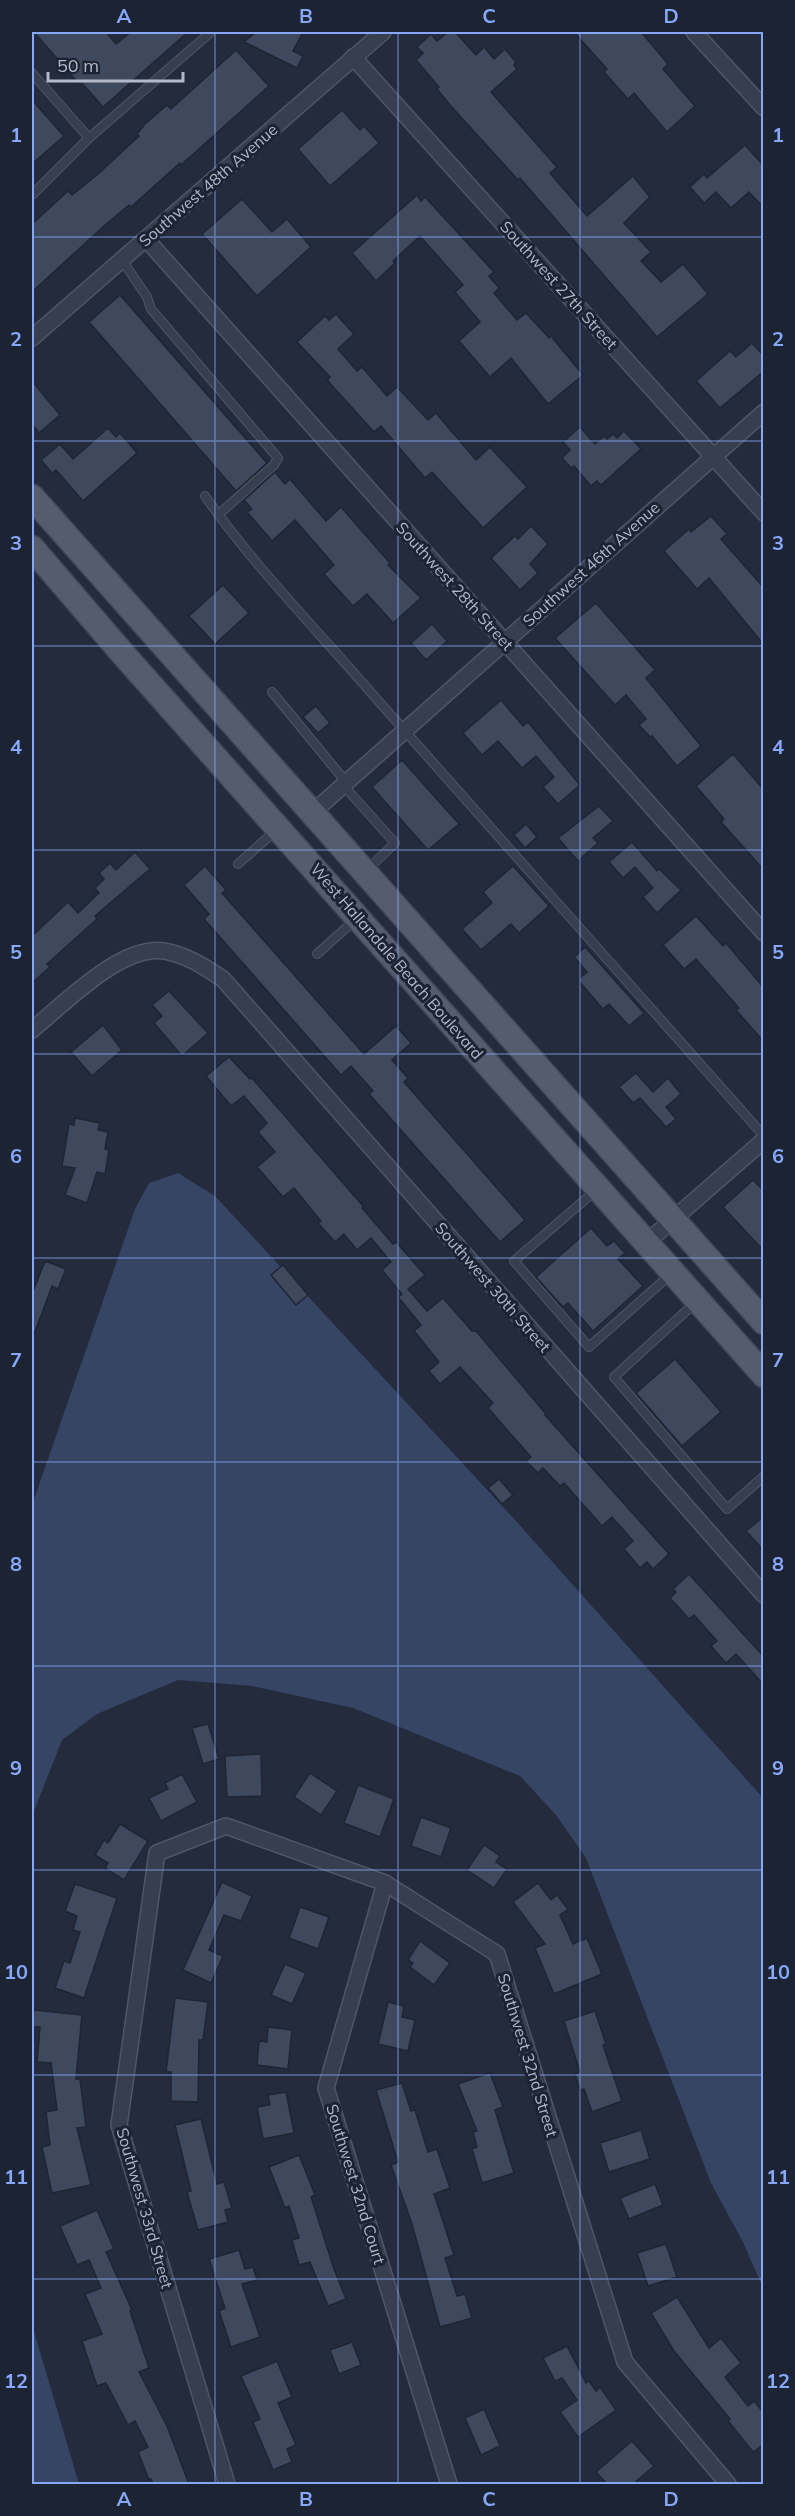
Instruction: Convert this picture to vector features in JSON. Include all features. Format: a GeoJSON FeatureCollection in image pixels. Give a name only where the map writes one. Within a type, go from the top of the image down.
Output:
{"type":"FeatureCollection","features":[{"type":"Feature","properties":{"kind":"main road","name":"West Hallandale Beach Boulevard"},"geometry":{"type":"LineString","coordinates":[[32,497],[764,1322]]}},
{"type":"Feature","properties":{"kind":"main road","name":"West Hallandale Beach Boulevard"},"geometry":{"type":"LineString","coordinates":[[34,555],[359,917],[764,1375]]}},
{"type":"Feature","properties":{"kind":"main road"},"geometry":{"type":"LineString","coordinates":[[150,683],[187,702],[270,795],[312,813]]}},
{"type":"Feature","properties":{"kind":"main road"},"geometry":{"type":"LineString","coordinates":[[284,833],[323,847],[400,935],[430,946]]}},
{"type":"Feature","properties":{"kind":"street","name":"Southwest 48th Avenue"},"geometry":{"type":"LineString","coordinates":[[32,338],[383,32]]}},
{"type":"Feature","properties":{"kind":"street"},"geometry":{"type":"LineString","coordinates":[[694,32],[764,108]]}},
{"type":"Feature","properties":{"kind":"street","name":"Southwest 27th Street"},"geometry":{"type":"LineString","coordinates":[[354,57],[764,513]]}},
{"type":"Feature","properties":{"kind":"street","name":"Southwest 28th Street"},"geometry":{"type":"LineString","coordinates":[[146,239],[764,933]]}},
{"type":"Feature","properties":{"kind":"street","name":"Southwest 46th Avenue"},"geometry":{"type":"LineString","coordinates":[[312,813],[764,412]]}},
{"type":"Feature","properties":{"kind":"street","name":"Southwest 30th Street"},"geometry":{"type":"LineString","coordinates":[[32,1030],[117,961],[145,951],[167,951],[194,960],[223,979],[764,1595]]}},
{"type":"Feature","properties":{"kind":"street"},"geometry":{"type":"LineString","coordinates":[[646,1243],[764,1138]]}},
{"type":"Feature","properties":{"kind":"street","name":"Southwest 32nd Street"},"geometry":{"type":"LineString","coordinates":[[157,1853],[226,1826],[385,1883],[497,1954],[625,2362],[728,2484]]}},
{"type":"Feature","properties":{"kind":"street","name":"Southwest 33rd Street"},"geometry":{"type":"LineString","coordinates":[[157,1853],[119,2125],[227,2484]]}},
{"type":"Feature","properties":{"kind":"street","name":"Southwest 32nd Court"},"geometry":{"type":"LineString","coordinates":[[385,1883],[326,2088],[449,2484]]}},
{"type":"Feature","properties":{"kind":"lane"},"geometry":{"type":"LineString","coordinates":[[32,195],[89,138],[211,32]]}},
{"type":"Feature","properties":{"kind":"lane"},"geometry":{"type":"LineString","coordinates":[[32,73],[89,138]]}},
{"type":"Feature","properties":{"kind":"lane"},"geometry":{"type":"LineString","coordinates":[[122,260],[147,297],[152,309],[278,458],[274,465],[218,515]]}},
{"type":"Feature","properties":{"kind":"lane"},"geometry":{"type":"LineString","coordinates":[[205,496],[218,515],[405,731],[671,1028],[764,1138]]}},
{"type":"Feature","properties":{"kind":"lane"},"geometry":{"type":"LineString","coordinates":[[272,692],[395,843],[365,872]]}},
{"type":"Feature","properties":{"kind":"lane"},"geometry":{"type":"LineString","coordinates":[[238,864],[284,833]]}},
{"type":"Feature","properties":{"kind":"lane"},"geometry":{"type":"LineString","coordinates":[[317,954],[359,917]]}},
{"type":"Feature","properties":{"kind":"lane"},"geometry":{"type":"LineString","coordinates":[[598,1188],[514,1262],[589,1347],[672,1272]]}},
{"type":"Feature","properties":{"kind":"lane"},"geometry":{"type":"LineString","coordinates":[[698,1300],[614,1377],[727,1509],[764,1476]]}},
{"type":"Feature","properties":{"kind":"water"},"geometry":{"type":"Polygon","coordinates":[[[178,1173],[215,1196],[516,1521],[763,1798],[763,2288],[743,2242],[711,2183],[586,1858],[556,1815],[520,1776],[353,1708],[252,1686],[178,1680],[97,1714],[62,1740],[32,1816],[32,1505],[135,1209],[149,1183],[178,1173]]]}},
{"type":"Feature","properties":{"kind":"water"},"geometry":{"type":"Polygon","coordinates":[[[32,2323],[35,2335],[79,2484],[32,2484],[32,2323]]]}},
{"type":"Feature","properties":{"kind":"building"},"geometry":{"type":"Polygon","coordinates":[[[34,32],[106,32],[116,44],[131,32],[188,32],[103,107],[82,83],[80,85],[34,32]]]}},
{"type":"Feature","properties":{"kind":"building"},"geometry":{"type":"Polygon","coordinates":[[[256,32],[303,32],[293,51],[303,56],[297,68],[244,42],[256,32]]]}},
{"type":"Feature","properties":{"kind":"building"},"geometry":{"type":"Polygon","coordinates":[[[448,32],[455,32],[476,55],[484,47],[494,59],[505,49],[516,62],[514,65],[517,69],[491,92],[557,167],[550,173],[587,216],[633,176],[650,197],[624,223],[651,252],[641,261],[661,282],[683,264],[708,294],[657,337],[520,178],[518,180],[450,105],[437,89],[439,87],[416,60],[423,53],[417,47],[431,34],[437,41],[448,32]]]}},
{"type":"Feature","properties":{"kind":"building"},"geometry":{"type":"Polygon","coordinates":[[[574,32],[641,32],[668,64],[663,69],[695,106],[667,132],[634,93],[628,99],[604,72],[607,69],[574,32]]]}},
{"type":"Feature","properties":{"kind":"building"},"geometry":{"type":"Polygon","coordinates":[[[236,50],[269,86],[181,165],[180,163],[131,207],[129,205],[104,226],[32,292],[32,224],[68,191],[72,195],[98,174],[139,136],[137,134],[145,124],[167,105],[171,109],[236,50]]]}},
{"type":"Feature","properties":{"kind":"building"},"geometry":{"type":"Polygon","coordinates":[[[32,100],[64,136],[32,164],[32,100]]]}},
{"type":"Feature","properties":{"kind":"building"},"geometry":{"type":"Polygon","coordinates":[[[342,110],[360,130],[364,126],[379,143],[330,186],[298,149],[342,110]]]}},
{"type":"Feature","properties":{"kind":"building"},"geometry":{"type":"Polygon","coordinates":[[[745,145],[764,166],[764,208],[749,192],[731,208],[716,192],[704,203],[690,187],[704,174],[707,178],[745,145]]]}},
{"type":"Feature","properties":{"kind":"building"},"geometry":{"type":"Polygon","coordinates":[[[417,195],[421,201],[425,197],[494,272],[489,276],[499,288],[494,293],[517,320],[526,313],[549,338],[551,336],[583,375],[548,404],[511,358],[490,377],[459,341],[480,322],[455,292],[463,285],[420,236],[393,261],[395,263],[376,281],[352,253],[417,195]]]}},
{"type":"Feature","properties":{"kind":"building"},"geometry":{"type":"Polygon","coordinates":[[[242,199],[272,232],[287,219],[311,247],[257,296],[202,234],[242,199]]]}},
{"type":"Feature","properties":{"kind":"building"},"geometry":{"type":"Polygon","coordinates":[[[120,295],[267,463],[236,491],[89,322],[120,295]]]}},
{"type":"Feature","properties":{"kind":"building"},"geometry":{"type":"Polygon","coordinates":[[[336,314],[354,334],[338,349],[357,371],[362,367],[387,396],[397,387],[428,420],[436,413],[476,460],[490,447],[527,487],[483,528],[432,472],[425,478],[381,426],[374,432],[327,380],[330,377],[297,342],[325,316],[329,320],[336,314]]]}},
{"type":"Feature","properties":{"kind":"building"},"geometry":{"type":"Polygon","coordinates":[[[752,343],[764,356],[764,371],[720,408],[696,381],[730,351],[736,357],[752,343]]]}},
{"type":"Feature","properties":{"kind":"building"},"geometry":{"type":"Polygon","coordinates":[[[32,381],[60,415],[39,433],[32,424],[32,381]]]}},
{"type":"Feature","properties":{"kind":"building"},"geometry":{"type":"Polygon","coordinates":[[[580,427],[595,444],[604,436],[607,439],[613,434],[617,438],[624,431],[641,449],[601,485],[597,481],[591,486],[574,466],[571,468],[562,458],[570,450],[563,442],[580,427]]]}},
{"type":"Feature","properties":{"kind":"building"},"geometry":{"type":"Polygon","coordinates":[[[108,428],[116,437],[120,433],[137,453],[83,501],[56,470],[52,473],[41,460],[60,444],[73,459],[108,428]]]}},
{"type":"Feature","properties":{"kind":"building"},"geometry":{"type":"Polygon","coordinates":[[[275,472],[285,484],[290,479],[326,521],[341,507],[390,563],[388,565],[421,598],[393,623],[367,594],[353,606],[324,574],[334,565],[295,520],[272,541],[247,512],[252,509],[244,500],[275,472]]]}},
{"type":"Feature","properties":{"kind":"building"},"geometry":{"type":"Polygon","coordinates":[[[711,516],[727,534],[721,539],[764,588],[764,645],[709,578],[697,589],[664,551],[689,529],[691,532],[711,516]]]}},
{"type":"Feature","properties":{"kind":"building"},"geometry":{"type":"Polygon","coordinates":[[[531,526],[548,544],[530,564],[538,573],[520,590],[491,558],[515,536],[518,539],[531,526]]]}},
{"type":"Feature","properties":{"kind":"building"},"geometry":{"type":"Polygon","coordinates":[[[223,585],[249,613],[215,644],[189,616],[223,585]]]}},
{"type":"Feature","properties":{"kind":"building"},"geometry":{"type":"Polygon","coordinates":[[[596,603],[655,670],[646,678],[701,746],[677,766],[652,736],[650,737],[639,725],[646,719],[626,695],[615,705],[555,638],[596,603]]]}},
{"type":"Feature","properties":{"kind":"building"},"geometry":{"type":"Polygon","coordinates":[[[432,624],[447,641],[426,660],[411,643],[432,624]]]}},
{"type":"Feature","properties":{"kind":"building"},"geometry":{"type":"Polygon","coordinates":[[[501,700],[523,726],[528,722],[580,785],[558,804],[543,787],[554,777],[536,756],[522,768],[498,741],[482,755],[463,733],[501,700]]]}},
{"type":"Feature","properties":{"kind":"building"},"geometry":{"type":"Polygon","coordinates":[[[316,706],[330,723],[318,733],[303,717],[316,706]]]}},
{"type":"Feature","properties":{"kind":"building"},"geometry":{"type":"Polygon","coordinates":[[[733,754],[764,790],[764,870],[721,822],[724,819],[696,786],[733,754]]]}},
{"type":"Feature","properties":{"kind":"building"},"geometry":{"type":"Polygon","coordinates":[[[402,760],[459,824],[428,850],[372,787],[402,760]]]}},
{"type":"Feature","properties":{"kind":"building"},"geometry":{"type":"Polygon","coordinates":[[[599,806],[613,821],[593,838],[598,843],[578,861],[558,838],[599,806]]]}},
{"type":"Feature","properties":{"kind":"building"},"geometry":{"type":"Polygon","coordinates":[[[526,824],[537,837],[525,848],[514,835],[526,824]]]}},
{"type":"Feature","properties":{"kind":"building"},"geometry":{"type":"Polygon","coordinates":[[[632,842],[657,871],[659,869],[681,890],[657,913],[643,897],[653,888],[635,867],[623,878],[609,862],[632,842]]]}},
{"type":"Feature","properties":{"kind":"building"},"geometry":{"type":"Polygon","coordinates":[[[135,852],[150,869],[95,916],[97,919],[47,964],[50,967],[32,983],[32,936],[68,902],[78,913],[99,893],[95,888],[104,879],[99,873],[110,863],[116,870],[135,852]]]}},
{"type":"Feature","properties":{"kind":"building"},"geometry":{"type":"Polygon","coordinates":[[[205,866],[226,890],[222,893],[364,1054],[396,1026],[411,1043],[392,1060],[408,1078],[404,1082],[525,1220],[500,1242],[369,1094],[373,1091],[351,1066],[341,1075],[204,919],[209,914],[184,885],[205,866]]]}},
{"type":"Feature","properties":{"kind":"building"},"geometry":{"type":"Polygon","coordinates":[[[513,866],[549,906],[519,933],[511,924],[481,950],[462,929],[492,903],[483,892],[513,866]]]}},
{"type":"Feature","properties":{"kind":"building"},"geometry":{"type":"Polygon","coordinates":[[[696,916],[723,946],[726,943],[764,988],[764,1042],[736,1010],[739,1008],[696,959],[684,969],[663,945],[696,916]]]}},
{"type":"Feature","properties":{"kind":"building"},"geometry":{"type":"Polygon","coordinates":[[[585,947],[644,1013],[629,1026],[609,1004],[603,1009],[578,980],[587,972],[574,957],[585,947]]]}},
{"type":"Feature","properties":{"kind":"building"},"geometry":{"type":"Polygon","coordinates":[[[169,991],[208,1033],[182,1056],[154,1023],[162,1016],[152,1005],[169,991]]]}},
{"type":"Feature","properties":{"kind":"building"},"geometry":{"type":"Polygon","coordinates":[[[103,1025],[122,1050],[92,1076],[71,1052],[103,1025]]]}},
{"type":"Feature","properties":{"kind":"building"},"geometry":{"type":"Polygon","coordinates":[[[229,1057],[250,1079],[252,1078],[393,1244],[396,1242],[425,1275],[408,1289],[427,1311],[443,1298],[472,1331],[476,1331],[545,1415],[669,1554],[653,1569],[647,1562],[640,1568],[624,1549],[633,1541],[612,1517],[602,1526],[564,1483],[560,1486],[543,1468],[538,1473],[526,1461],[531,1457],[488,1408],[493,1403],[460,1367],[440,1384],[429,1371],[439,1362],[414,1331],[421,1325],[398,1297],[402,1294],[382,1270],[391,1262],[371,1238],[357,1250],[344,1234],[335,1242],[318,1223],[321,1221],[294,1188],[283,1197],[257,1167],[275,1152],[258,1132],[267,1123],[244,1096],[231,1106],[206,1076],[229,1057]]]}},
{"type":"Feature","properties":{"kind":"building"},"geometry":{"type":"Polygon","coordinates":[[[636,1073],[653,1092],[668,1078],[681,1094],[666,1107],[676,1119],[666,1127],[640,1098],[633,1103],[619,1087],[636,1073]]]}},
{"type":"Feature","properties":{"kind":"building"},"geometry":{"type":"Polygon","coordinates":[[[75,1118],[100,1123],[98,1130],[108,1132],[105,1149],[109,1150],[105,1174],[97,1172],[87,1203],[65,1195],[75,1168],[62,1166],[69,1124],[74,1125],[75,1118]]]}},
{"type":"Feature","properties":{"kind":"building"},"geometry":{"type":"Polygon","coordinates":[[[753,1180],[764,1191],[764,1251],[723,1207],[753,1180]]]}},
{"type":"Feature","properties":{"kind":"building"},"geometry":{"type":"Polygon","coordinates":[[[591,1228],[607,1246],[614,1241],[625,1253],[618,1259],[643,1286],[593,1331],[568,1303],[563,1307],[536,1277],[591,1228]]]}},
{"type":"Feature","properties":{"kind":"building"},"geometry":{"type":"Polygon","coordinates":[[[45,1261],[66,1269],[58,1289],[52,1286],[33,1337],[32,1294],[45,1261]]]}},
{"type":"Feature","properties":{"kind":"building"},"geometry":{"type":"Polygon","coordinates":[[[283,1265],[308,1295],[296,1305],[271,1275],[283,1265]]]}},
{"type":"Feature","properties":{"kind":"building"},"geometry":{"type":"Polygon","coordinates":[[[675,1359],[721,1412],[682,1446],[636,1393],[675,1359]]]}},
{"type":"Feature","properties":{"kind":"building"},"geometry":{"type":"Polygon","coordinates":[[[499,1479],[513,1495],[502,1504],[488,1488],[499,1479]]]}},
{"type":"Feature","properties":{"kind":"building"},"geometry":{"type":"Polygon","coordinates":[[[764,1516],[764,1551],[746,1531],[764,1516]]]}},
{"type":"Feature","properties":{"kind":"building"},"geometry":{"type":"Polygon","coordinates":[[[689,1574],[764,1657],[764,1685],[736,1654],[726,1663],[711,1646],[717,1641],[694,1615],[689,1619],[670,1598],[676,1592],[673,1589],[689,1574]]]}},
{"type":"Feature","properties":{"kind":"building"},"geometry":{"type":"Polygon","coordinates":[[[208,1724],[219,1759],[203,1764],[192,1728],[208,1724]]]}},
{"type":"Feature","properties":{"kind":"building"},"geometry":{"type":"Polygon","coordinates":[[[261,1754],[262,1796],[227,1797],[225,1756],[261,1754]]]}},
{"type":"Feature","properties":{"kind":"building"},"geometry":{"type":"Polygon","coordinates":[[[310,1773],[337,1791],[321,1815],[294,1797],[310,1773]]]}},
{"type":"Feature","properties":{"kind":"building"},"geometry":{"type":"Polygon","coordinates":[[[182,1774],[197,1802],[161,1821],[149,1798],[168,1789],[165,1783],[182,1774]]]}},
{"type":"Feature","properties":{"kind":"building"},"geometry":{"type":"Polygon","coordinates":[[[358,1785],[394,1799],[380,1837],[344,1823],[358,1785]]]}},
{"type":"Feature","properties":{"kind":"building"},"geometry":{"type":"Polygon","coordinates":[[[421,1817],[451,1828],[441,1857],[411,1846],[421,1817]]]}},
{"type":"Feature","properties":{"kind":"building"},"geometry":{"type":"Polygon","coordinates":[[[120,1824],[148,1841],[124,1880],[105,1868],[108,1863],[95,1855],[104,1840],[108,1843],[120,1824]]]}},
{"type":"Feature","properties":{"kind":"building"},"geometry":{"type":"Polygon","coordinates":[[[484,1845],[500,1856],[496,1862],[507,1869],[494,1888],[467,1870],[484,1845]]]}},
{"type":"Feature","properties":{"kind":"building"},"geometry":{"type":"Polygon","coordinates":[[[222,1882],[252,1896],[241,1921],[224,1915],[209,1950],[223,1956],[211,1983],[183,1970],[222,1882]]]}},
{"type":"Feature","properties":{"kind":"building"},"geometry":{"type":"Polygon","coordinates":[[[538,1883],[551,1900],[557,1895],[568,1909],[560,1915],[573,1944],[587,1938],[602,1974],[554,1994],[535,1948],[545,1944],[513,1902],[538,1883]]]}},
{"type":"Feature","properties":{"kind":"building"},"geometry":{"type":"Polygon","coordinates":[[[75,1884],[117,1898],[84,1998],[55,1988],[64,1961],[70,1963],[80,1932],[73,1930],[77,1916],[65,1911],[75,1884]]]}},
{"type":"Feature","properties":{"kind":"building"},"geometry":{"type":"Polygon","coordinates":[[[300,1907],[329,1917],[318,1949],[289,1938],[300,1907]]]}},
{"type":"Feature","properties":{"kind":"building"},"geometry":{"type":"Polygon","coordinates":[[[420,1941],[450,1963],[434,1985],[410,1967],[413,1963],[408,1960],[420,1941]]]}},
{"type":"Feature","properties":{"kind":"building"},"geometry":{"type":"Polygon","coordinates":[[[285,1964],[306,1973],[292,2004],[271,1995],[285,1964]]]}},
{"type":"Feature","properties":{"kind":"building"},"geometry":{"type":"Polygon","coordinates":[[[175,1998],[208,2002],[203,2040],[199,2040],[198,2102],[171,2101],[171,2072],[166,2072],[175,1998]]]}},
{"type":"Feature","properties":{"kind":"building"},"geometry":{"type":"Polygon","coordinates":[[[388,2002],[404,2006],[402,2017],[415,2020],[408,2051],[378,2044],[388,2002]]]}},
{"type":"Feature","properties":{"kind":"building"},"geometry":{"type":"Polygon","coordinates":[[[34,2010],[82,2015],[76,2079],[80,2079],[86,2127],[77,2128],[91,2185],[52,2193],[42,2147],[50,2145],[46,2112],[57,2110],[51,2063],[37,2062],[40,2027],[32,2027],[34,2010]]]}},
{"type":"Feature","properties":{"kind":"building"},"geometry":{"type":"Polygon","coordinates":[[[595,2011],[606,2044],[603,2045],[622,2101],[592,2112],[584,2089],[580,2090],[575,2074],[580,2072],[564,2021],[595,2011]]]}},
{"type":"Feature","properties":{"kind":"building"},"geometry":{"type":"Polygon","coordinates":[[[268,2027],[292,2030],[288,2069],[257,2065],[259,2041],[267,2042],[268,2027]]]}},
{"type":"Feature","properties":{"kind":"building"},"geometry":{"type":"Polygon","coordinates":[[[490,2073],[503,2107],[495,2110],[514,2173],[482,2183],[472,2149],[477,2147],[473,2132],[477,2131],[458,2084],[490,2073]]]}},
{"type":"Feature","properties":{"kind":"building"},"geometry":{"type":"Polygon","coordinates":[[[402,2083],[411,2111],[415,2110],[428,2152],[437,2149],[450,2188],[434,2194],[454,2255],[445,2258],[457,2296],[465,2294],[472,2318],[440,2327],[412,2224],[391,2165],[398,2162],[376,2090],[402,2083]]]}},
{"type":"Feature","properties":{"kind":"building"},"geometry":{"type":"Polygon","coordinates":[[[286,2092],[294,2133],[263,2139],[257,2107],[270,2105],[268,2095],[286,2092]]]}},
{"type":"Feature","properties":{"kind":"building"},"geometry":{"type":"Polygon","coordinates":[[[201,2119],[217,2184],[224,2182],[232,2208],[225,2210],[228,2222],[198,2230],[187,2192],[191,2191],[175,2125],[201,2119]]]}},
{"type":"Feature","properties":{"kind":"building"},"geometry":{"type":"Polygon","coordinates":[[[641,2130],[650,2159],[609,2172],[600,2143],[641,2130]]]}},
{"type":"Feature","properties":{"kind":"building"},"geometry":{"type":"Polygon","coordinates":[[[299,2155],[315,2195],[311,2197],[346,2299],[328,2306],[310,2262],[299,2265],[292,2240],[299,2238],[289,2206],[285,2208],[269,2167],[299,2155]]]}},
{"type":"Feature","properties":{"kind":"building"},"geometry":{"type":"Polygon","coordinates":[[[655,2184],[663,2205],[629,2219],[620,2198],[655,2184]]]}},
{"type":"Feature","properties":{"kind":"building"},"geometry":{"type":"Polygon","coordinates":[[[97,2210],[114,2249],[106,2252],[132,2310],[130,2311],[149,2368],[139,2372],[167,2426],[189,2484],[153,2484],[151,2479],[149,2480],[138,2452],[148,2447],[135,2421],[128,2425],[106,2383],[97,2386],[82,2341],[102,2334],[85,2294],[101,2288],[89,2260],[77,2265],[60,2226],[97,2210]]]}},
{"type":"Feature","properties":{"kind":"building"},"geometry":{"type":"Polygon","coordinates":[[[666,2244],[677,2277],[648,2286],[637,2253],[666,2244]]]}},
{"type":"Feature","properties":{"kind":"building"},"geometry":{"type":"Polygon","coordinates":[[[239,2250],[245,2269],[253,2267],[257,2280],[242,2284],[260,2337],[231,2347],[219,2311],[225,2308],[209,2259],[239,2250]]]}},
{"type":"Feature","properties":{"kind":"building"},"geometry":{"type":"Polygon","coordinates":[[[677,2297],[709,2348],[721,2338],[741,2363],[725,2377],[748,2406],[754,2401],[764,2413],[764,2444],[753,2452],[728,2421],[730,2419],[674,2351],[651,2313],[677,2297]]]}},
{"type":"Feature","properties":{"kind":"building"},"geometry":{"type":"Polygon","coordinates":[[[352,2342],[361,2365],[339,2374],[330,2350],[352,2342]]]}},
{"type":"Feature","properties":{"kind":"building"},"geometry":{"type":"Polygon","coordinates":[[[567,2346],[586,2383],[589,2381],[596,2391],[600,2387],[616,2410],[578,2437],[560,2412],[577,2400],[562,2378],[555,2381],[543,2358],[567,2346]]]}},
{"type":"Feature","properties":{"kind":"building"},"geometry":{"type":"Polygon","coordinates":[[[277,2361],[292,2397],[278,2403],[296,2445],[287,2449],[292,2462],[273,2470],[253,2422],[260,2419],[241,2376],[277,2361]]]}},
{"type":"Feature","properties":{"kind":"building"},"geometry":{"type":"Polygon","coordinates":[[[484,2409],[500,2446],[481,2455],[465,2418],[484,2409]]]}},
{"type":"Feature","properties":{"kind":"building"},"geometry":{"type":"Polygon","coordinates":[[[632,2441],[654,2466],[633,2484],[607,2484],[596,2472],[632,2441]]]}}]}
